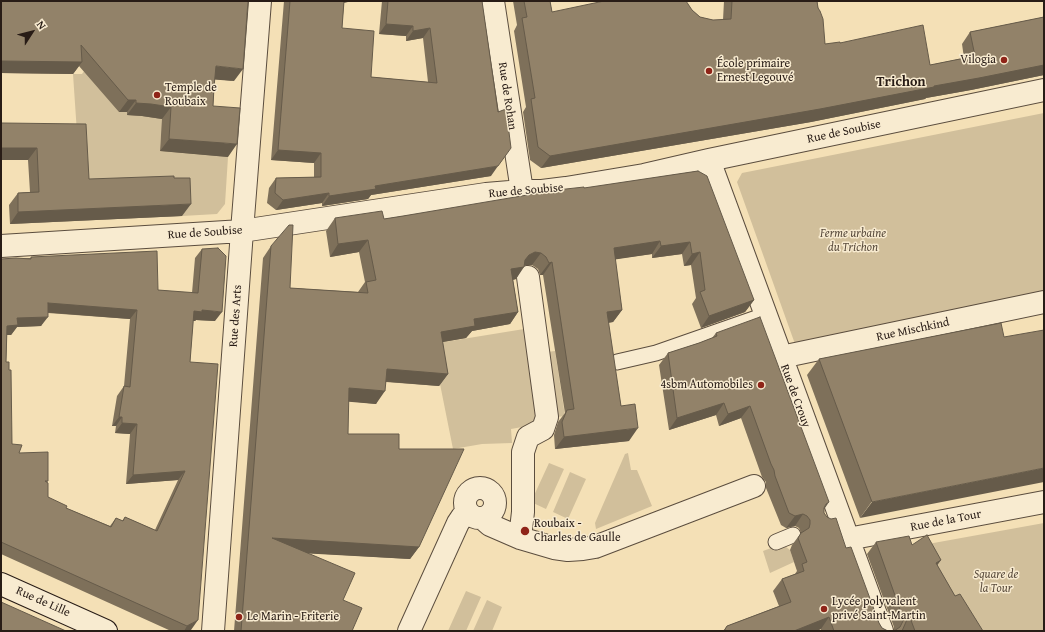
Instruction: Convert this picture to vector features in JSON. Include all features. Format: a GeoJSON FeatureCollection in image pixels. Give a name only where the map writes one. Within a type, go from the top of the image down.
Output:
{"type":"FeatureCollection","features":[{"type":"Feature","properties":{"kind":"street","name":"Rue des Arts"},"geometry":{"type":"LineString","coordinates":[[213,631],[260,1]]}},
{"type":"Feature","properties":{"kind":"street","name":"Rue de Rohan"},"geometry":{"type":"LineString","coordinates":[[493,1],[522,192]]}},
{"type":"Feature","properties":{"kind":"street","name":"Rue de Soubise"},"geometry":{"type":"LineString","coordinates":[[1,246],[242,231],[478,196],[566,188],[644,175],[1044,90]]}},
{"type":"Feature","properties":{"kind":"street","name":"Rue de Crouy"},"geometry":{"type":"LineString","coordinates":[[709,160],[781,357],[835,518],[848,539],[882,631]]}},
{"type":"Feature","properties":{"kind":"street"},"geometry":{"type":"LineString","coordinates":[[520,538],[523,512],[523,452],[528,437],[543,429],[547,417],[528,277]]}},
{"type":"Feature","properties":{"kind":"street","name":"Rue Mischkind"},"geometry":{"type":"LineString","coordinates":[[781,357],[1044,302]]}},
{"type":"Feature","properties":{"kind":"street"},"geometry":{"type":"LineString","coordinates":[[409,631],[458,523],[462,518],[475,515],[488,524],[520,538],[568,550],[583,550],[595,547],[754,486]]}},
{"type":"Feature","properties":{"kind":"street","name":"Rue de la Tour"},"geometry":{"type":"LineString","coordinates":[[848,539],[1044,502]]}},
{"type":"Feature","properties":{"kind":"street","name":"Rue de Lille"},"geometry":{"type":"LineString","coordinates":[[1,584],[106,631]]}},
{"type":"Feature","properties":{"kind":"lane"},"geometry":{"type":"LineString","coordinates":[[618,362],[656,353],[765,315]]}},
{"type":"Feature","properties":{"kind":"lane"},"geometry":{"type":"LineString","coordinates":[[776,542],[793,535]]}},
{"type":"Feature","properties":{"kind":"green space"},"geometry":{"type":"Polygon","coordinates":[[[97,53],[127,112],[172,116],[161,135],[160,151],[228,157],[225,204],[217,214],[182,216],[81,192],[73,74],[82,74],[97,53]]]}},
{"type":"Feature","properties":{"kind":"green space","name":"Ferme urbaine du Trichon"},"geometry":{"type":"Polygon","coordinates":[[[1044,113],[1044,291],[795,344],[737,182],[742,173],[1044,113]]]}},
{"type":"Feature","properties":{"kind":"green space"},"geometry":{"type":"Polygon","coordinates":[[[524,329],[539,424],[511,429],[512,443],[482,444],[453,449],[432,344],[524,329]]]}},
{"type":"Feature","properties":{"kind":"green space"},"geometry":{"type":"Polygon","coordinates":[[[555,351],[565,416],[557,417],[547,352],[555,351]]]}},
{"type":"Feature","properties":{"kind":"green space"},"geometry":{"type":"Polygon","coordinates":[[[628,453],[631,470],[637,470],[652,506],[596,529],[595,523],[625,454],[628,453]]]}},
{"type":"Feature","properties":{"kind":"green space"},"geometry":{"type":"Polygon","coordinates":[[[549,463],[564,469],[546,509],[531,502],[549,463]]]}},
{"type":"Feature","properties":{"kind":"green space"},"geometry":{"type":"Polygon","coordinates":[[[570,472],[586,479],[568,519],[553,512],[570,472]]]}},
{"type":"Feature","properties":{"kind":"green space","name":"Square de la Tour"},"geometry":{"type":"Polygon","coordinates":[[[1044,523],[1044,631],[969,631],[917,546],[1044,523]]]}},
{"type":"Feature","properties":{"kind":"green space"},"geometry":{"type":"Polygon","coordinates":[[[782,544],[790,550],[794,562],[770,573],[763,551],[782,544]]]}},
{"type":"Feature","properties":{"kind":"green space"},"geometry":{"type":"Polygon","coordinates":[[[466,591],[481,597],[466,631],[448,631],[466,591]]]}},
{"type":"Feature","properties":{"kind":"green space"},"geometry":{"type":"Polygon","coordinates":[[[487,600],[502,607],[492,631],[473,631],[487,600]]]}},
{"type":"Feature","properties":{"kind":"building"},"geometry":{"type":"Polygon","coordinates":[[[1,1],[248,1],[243,69],[216,66],[214,87],[213,106],[240,108],[237,144],[169,139],[171,107],[136,103],[136,100],[128,100],[81,45],[82,62],[1,61],[1,1]]]}},
{"type":"Feature","properties":{"kind":"building"},"geometry":{"type":"Polygon","coordinates":[[[290,1],[344,1],[342,28],[374,31],[371,77],[437,83],[430,28],[413,31],[413,26],[386,24],[388,1],[482,1],[498,112],[506,109],[511,148],[498,166],[375,186],[376,189],[329,196],[329,193],[283,200],[275,193],[276,178],[321,177],[321,153],[278,150],[290,1]]]}},
{"type":"Feature","properties":{"kind":"building","name":"École primaire Ernest Legouvé"},"geometry":{"type":"Polygon","coordinates":[[[524,1],[550,1],[552,12],[604,1],[686,1],[692,10],[700,17],[713,20],[731,19],[732,1],[817,1],[818,8],[823,19],[825,44],[840,43],[923,25],[930,65],[975,56],[970,32],[1044,17],[1044,65],[820,109],[550,156],[538,147],[531,99],[535,98],[522,18],[527,17],[524,1]]]}},
{"type":"Feature","properties":{"kind":"building"},"geometry":{"type":"Polygon","coordinates":[[[1,123],[86,124],[89,179],[174,176],[174,178],[190,178],[191,204],[18,212],[18,193],[39,192],[37,148],[1,148],[1,123]]]}},
{"type":"Feature","properties":{"kind":"building"},"geometry":{"type":"Polygon","coordinates":[[[698,171],[707,176],[754,300],[709,316],[700,292],[705,290],[700,252],[692,254],[690,242],[661,246],[660,241],[614,248],[622,310],[607,312],[621,406],[635,404],[638,428],[564,437],[562,422],[567,410],[574,409],[552,262],[549,263],[546,257],[541,253],[535,252],[529,255],[525,260],[524,267],[511,269],[518,312],[474,319],[475,326],[441,332],[448,374],[387,369],[385,391],[349,388],[348,434],[399,434],[399,449],[464,449],[419,547],[272,538],[355,573],[343,600],[362,608],[352,631],[241,631],[271,246],[289,225],[293,225],[290,288],[368,293],[366,282],[376,280],[368,240],[338,244],[335,218],[382,211],[384,219],[557,190],[584,188],[698,171]]]}},
{"type":"Feature","properties":{"kind":"building"},"geometry":{"type":"Polygon","coordinates":[[[218,248],[226,256],[222,312],[202,310],[202,312],[194,311],[190,362],[218,364],[198,620],[187,626],[1,542],[1,259],[31,259],[31,257],[157,251],[158,290],[198,293],[202,249],[218,248]],[[48,303],[48,317],[17,318],[18,325],[7,326],[6,362],[9,362],[9,370],[11,370],[12,444],[22,445],[19,453],[48,452],[48,481],[45,481],[48,483],[48,497],[67,506],[66,508],[111,527],[116,518],[123,521],[125,517],[157,531],[185,471],[133,475],[137,424],[122,423],[122,417],[119,417],[124,386],[130,387],[137,310],[48,303]]]}},
{"type":"Feature","properties":{"kind":"building"},"geometry":{"type":"Polygon","coordinates":[[[760,317],[829,502],[824,508],[824,513],[831,519],[836,518],[846,548],[851,547],[879,623],[882,628],[888,631],[834,631],[829,617],[794,631],[724,631],[727,626],[791,602],[782,579],[804,571],[802,564],[807,562],[798,538],[801,533],[809,528],[810,520],[803,514],[795,516],[789,513],[750,406],[728,414],[724,403],[677,418],[668,353],[717,336],[716,333],[760,317]]]}},
{"type":"Feature","properties":{"kind":"building"},"geometry":{"type":"Polygon","coordinates":[[[1001,323],[1004,337],[1044,330],[1044,468],[872,502],[819,359],[1001,323]]]}},
{"type":"Feature","properties":{"kind":"building"},"geometry":{"type":"Polygon","coordinates":[[[927,535],[941,560],[936,563],[955,596],[960,594],[983,631],[915,631],[909,615],[902,631],[894,631],[900,627],[903,621],[902,615],[876,542],[909,536],[912,545],[927,535]]]}},
{"type":"Feature","properties":{"kind":"building"},"geometry":{"type":"Polygon","coordinates":[[[1,602],[66,631],[1,631],[1,602]]]}},
{"type":"Feature","properties":{"kind":"place","name":"Vilogia"},"geometry":{"type":"Point","coordinates":[1004,60]}},
{"type":"Feature","properties":{"kind":"place","name":"École primaire Ernest Legouvé"},"geometry":{"type":"Point","coordinates":[709,71]}},
{"type":"Feature","properties":{"kind":"place","name":"Temple de Roubaix"},"geometry":{"type":"Point","coordinates":[157,95]}},
{"type":"Feature","properties":{"kind":"place","name":"4sbm Automobiles"},"geometry":{"type":"Point","coordinates":[761,385]}},
{"type":"Feature","properties":{"kind":"place","name":"Roubaix - Charles de Gaulle"},"geometry":{"type":"Point","coordinates":[525,531]}},
{"type":"Feature","properties":{"kind":"place","name":"Lycée polyvalent privé Saint-Martin"},"geometry":{"type":"Point","coordinates":[824,609]}},
{"type":"Feature","properties":{"kind":"place","name":"Le Marin - Friterie"},"geometry":{"type":"Point","coordinates":[239,617]}},
{"type":"Feature","properties":{"kind":"district","name":"Trichon"},"geometry":{"type":"Point","coordinates":[901,82]}}]}
